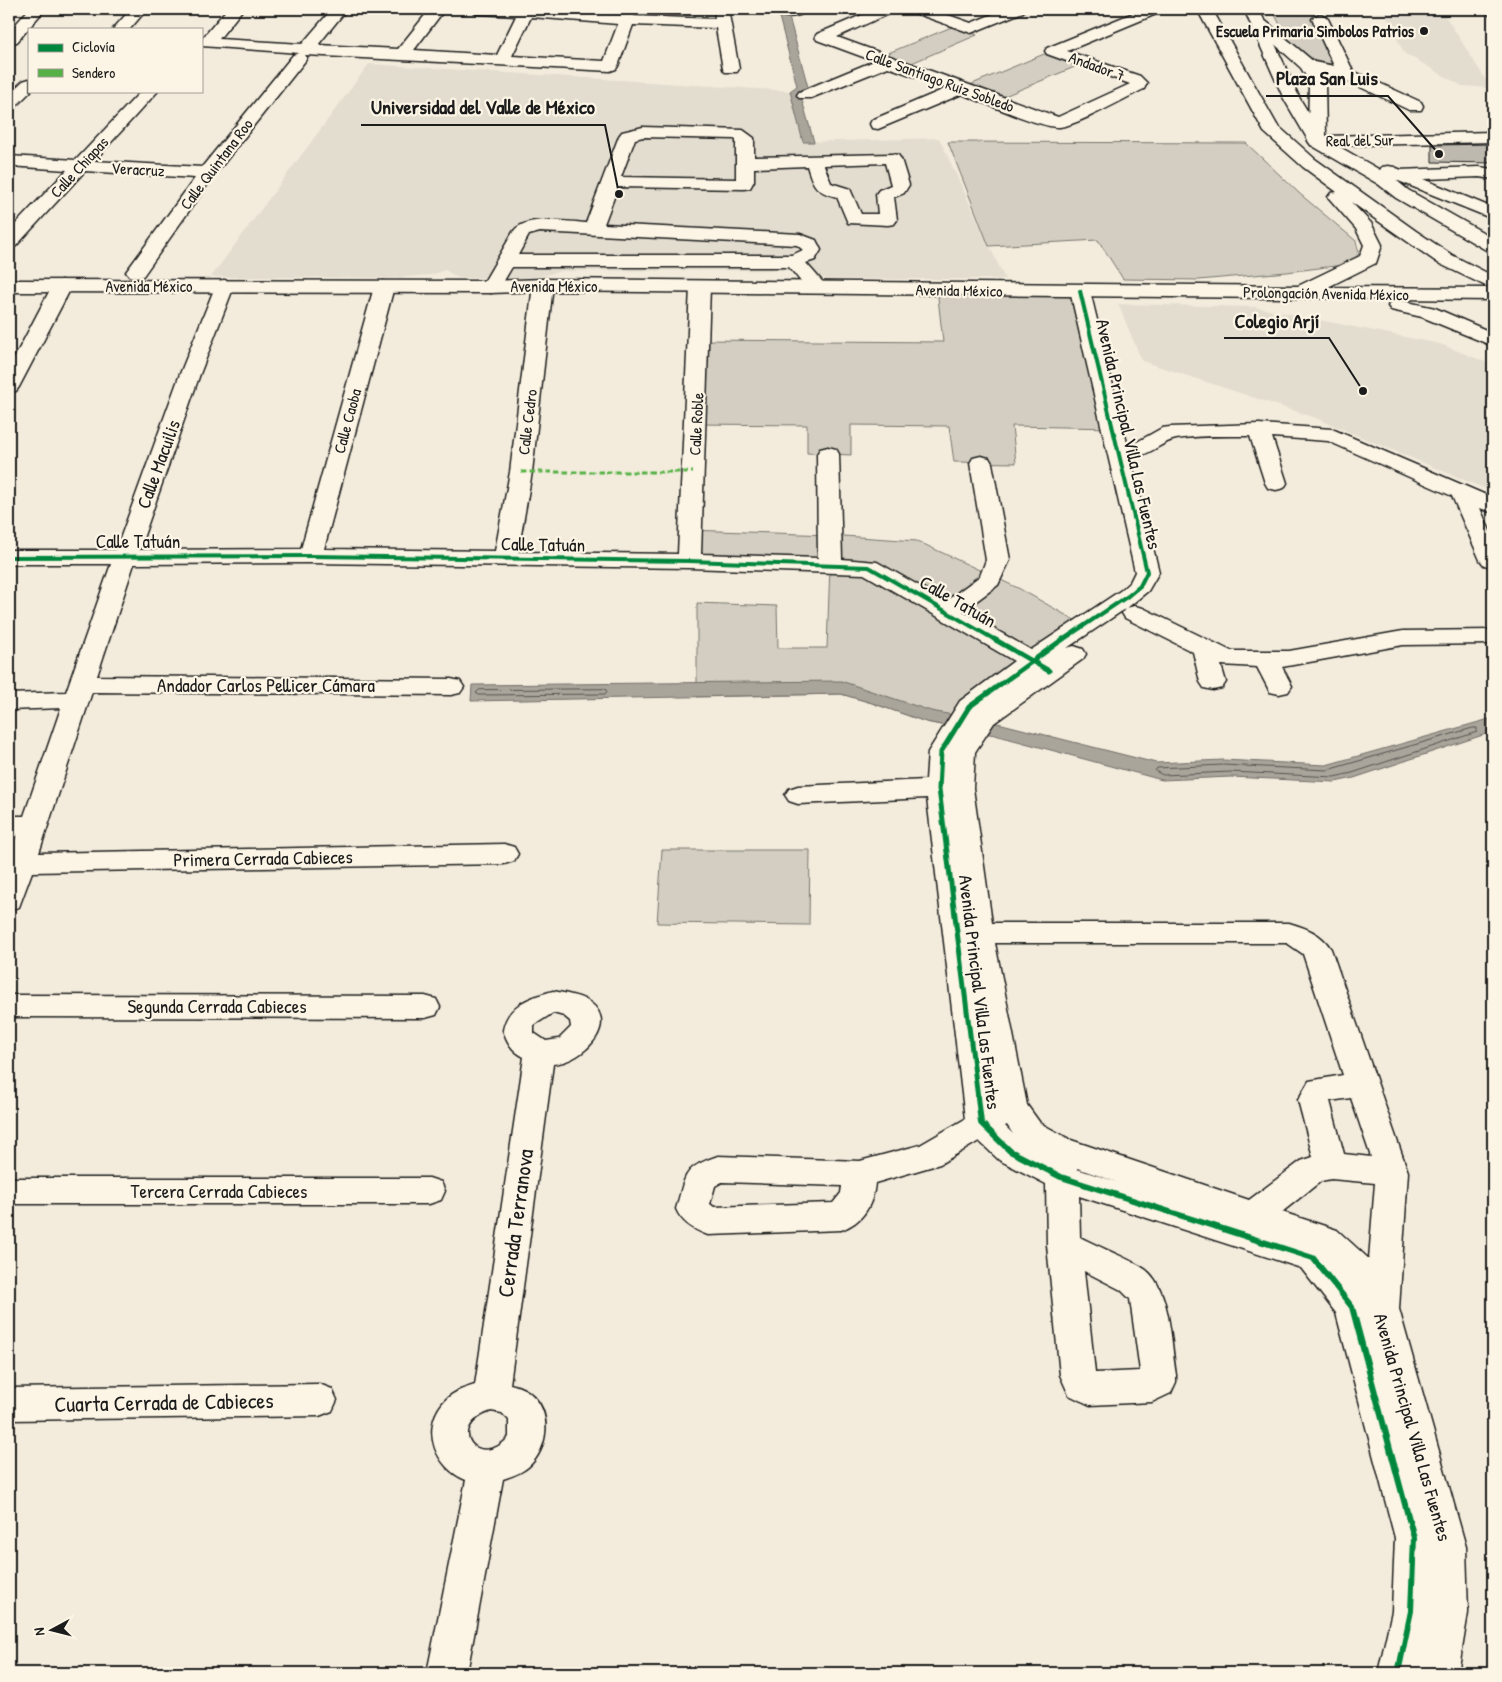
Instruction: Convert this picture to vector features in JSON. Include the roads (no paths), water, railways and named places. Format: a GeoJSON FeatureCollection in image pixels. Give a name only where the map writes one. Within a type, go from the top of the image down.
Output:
{"type":"FeatureCollection","features":[{"type":"Feature","properties":{"kind":"street"},"geometry":{"type":"LineString","coordinates":[[28,40],[11,39],[37,9]]}},
{"type":"Feature","properties":{"kind":"street"},"geometry":{"type":"LineString","coordinates":[[122,28],[139,9]]}},
{"type":"Feature","properties":{"kind":"street"},"geometry":{"type":"LineString","coordinates":[[235,9],[207,44],[302,54],[402,55],[610,66],[627,14]]}},
{"type":"Feature","properties":{"kind":"street","name":"Calle Quintana Roo"},"geometry":{"type":"LineString","coordinates":[[136,272],[203,178],[340,9]]}},
{"type":"Feature","properties":{"kind":"street"},"geometry":{"type":"LineString","coordinates":[[402,55],[438,9]]}},
{"type":"Feature","properties":{"kind":"street"},"geometry":{"type":"LineString","coordinates":[[478,9],[722,16],[731,68]]}},
{"type":"Feature","properties":{"kind":"street","name":"Calle Santiago Ruiz Sobledo"},"geometry":{"type":"LineString","coordinates":[[888,9],[823,37],[1048,120],[1058,122]]}},
{"type":"Feature","properties":{"kind":"street"},"geometry":{"type":"LineString","coordinates":[[917,9],[971,28],[1018,9]]}},
{"type":"Feature","properties":{"kind":"street","name":"Andador 7"},"geometry":{"type":"LineString","coordinates":[[1058,122],[1138,86],[1139,83],[1134,79],[1053,50],[1156,9]]}},
{"type":"Feature","properties":{"kind":"street"},"geometry":{"type":"LineString","coordinates":[[1204,9],[1270,128],[1318,149],[1392,177],[1442,204],[1493,227]]}},
{"type":"Feature","properties":{"kind":"street"},"geometry":{"type":"LineString","coordinates":[[1240,9],[1254,15],[1308,65],[1317,81],[1318,149],[1445,259],[1490,291]]}},
{"type":"Feature","properties":{"kind":"street"},"geometry":{"type":"LineString","coordinates":[[502,60],[527,10]]}},
{"type":"Feature","properties":{"kind":"street"},"geometry":{"type":"LineString","coordinates":[[1254,15],[1292,99],[1318,149],[1374,245],[1369,259],[1302,292]]}},
{"type":"Feature","properties":{"kind":"street"},"geometry":{"type":"LineString","coordinates":[[1320,19],[1346,74]]}},
{"type":"Feature","properties":{"kind":"street"},"geometry":{"type":"LineString","coordinates":[[805,95],[888,61]]}},
{"type":"Feature","properties":{"kind":"street"},"geometry":{"type":"LineString","coordinates":[[1308,65],[1346,74],[1415,106]]}},
{"type":"Feature","properties":{"kind":"street"},"geometry":{"type":"LineString","coordinates":[[1317,81],[1346,74]]}},
{"type":"Feature","properties":{"kind":"street"},"geometry":{"type":"LineString","coordinates":[[9,102],[28,85]]}},
{"type":"Feature","properties":{"kind":"street"},"geometry":{"type":"LineString","coordinates":[[878,124],[961,88]]}},
{"type":"Feature","properties":{"kind":"street","name":"Calle Chiapas"},"geometry":{"type":"LineString","coordinates":[[9,242],[149,92]]}},
{"type":"Feature","properties":{"kind":"street"},"geometry":{"type":"LineString","coordinates":[[593,229],[628,136],[633,133],[652,132],[743,136],[746,138],[744,184],[611,182]]}},
{"type":"Feature","properties":{"kind":"street","name":"Real del Sur"},"geometry":{"type":"LineString","coordinates":[[1318,149],[1493,137]]}},
{"type":"Feature","properties":{"kind":"street","name":"Veracruz"},"geometry":{"type":"LineString","coordinates":[[9,161],[76,171]]}},
{"type":"Feature","properties":{"kind":"street"},"geometry":{"type":"LineString","coordinates":[[746,162],[814,161],[861,184],[827,190],[823,187],[814,161]]}},
{"type":"Feature","properties":{"kind":"street","name":"Veracruz"},"geometry":{"type":"LineString","coordinates":[[9,172],[76,171],[203,178]]}},
{"type":"Feature","properties":{"kind":"street"},"geometry":{"type":"LineString","coordinates":[[1392,177],[1444,173],[1484,175]]}},
{"type":"Feature","properties":{"kind":"street"},"geometry":{"type":"LineString","coordinates":[[1392,177],[1402,194],[1493,214]]}},
{"type":"Feature","properties":{"kind":"street"},"geometry":{"type":"LineString","coordinates":[[1442,204],[1493,246]]}},
{"type":"Feature","properties":{"kind":"street"},"geometry":{"type":"LineString","coordinates":[[490,287],[507,261],[522,232],[526,229],[540,226],[800,240],[809,244],[812,250],[808,256],[794,260],[507,261]]}},
{"type":"Feature","properties":{"kind":"street"},"geometry":{"type":"LineString","coordinates":[[794,260],[818,288]]}},
{"type":"Feature","properties":{"kind":"street","name":"Avenida México"},"geometry":{"type":"LineString","coordinates":[[9,286],[490,287],[542,285],[1089,291]]}},
{"type":"Feature","properties":{"kind":"street","name":"Calle Cedro"},"geometry":{"type":"LineString","coordinates":[[505,558],[521,472],[542,285]]}},
{"type":"Feature","properties":{"kind":"street"},"geometry":{"type":"LineString","coordinates":[[9,387],[62,286]]}},
{"type":"Feature","properties":{"kind":"street","name":"Calle Macuilis"},"geometry":{"type":"LineString","coordinates":[[9,900],[22,862],[21,825],[78,692],[190,374],[224,286]]}},
{"type":"Feature","properties":{"kind":"street","name":"Calle Caoba"},"geometry":{"type":"LineString","coordinates":[[311,556],[384,286]]}},
{"type":"Feature","properties":{"kind":"street","name":"Calle Roble"},"geometry":{"type":"LineString","coordinates":[[689,561],[700,287]]}},
{"type":"Feature","properties":{"kind":"street","name":"Prolongación Avenida México"},"geometry":{"type":"LineString","coordinates":[[1089,291],[1435,295],[1490,291]]}},
{"type":"Feature","properties":{"kind":"street","name":"Avenida Principal Villa Las Fuentes"},"geometry":{"type":"LineString","coordinates":[[1089,291],[1137,450],[1162,574],[1159,593],[1134,613],[969,707],[941,752],[979,933],[1012,1108],[1029,1132],[1061,1163],[1313,1258],[1352,1307],[1414,1538],[1411,1611],[1398,1673]]}},
{"type":"Feature","properties":{"kind":"street","name":"Avenida Principal Villa Las Fuentes"},"geometry":{"type":"LineString","coordinates":[[1040,666],[1140,586],[1147,572],[1089,291]]}},
{"type":"Feature","properties":{"kind":"street"},"geometry":{"type":"LineString","coordinates":[[1338,293],[1428,312],[1493,340]]}},
{"type":"Feature","properties":{"kind":"street"},"geometry":{"type":"LineString","coordinates":[[1435,295],[1470,303],[1493,313]]}},
{"type":"Feature","properties":{"kind":"street"},"geometry":{"type":"LineString","coordinates":[[1137,450],[1170,434],[1215,430],[1259,430],[1338,437],[1493,506]]}},
{"type":"Feature","properties":{"kind":"street"},"geometry":{"type":"LineString","coordinates":[[1259,430],[1276,483]]}},
{"type":"Feature","properties":{"kind":"street"},"geometry":{"type":"LineString","coordinates":[[828,454],[830,565]]}},
{"type":"Feature","properties":{"kind":"street"},"geometry":{"type":"LineString","coordinates":[[947,612],[990,580],[998,560],[981,462]]}},
{"type":"Feature","properties":{"kind":"street"},"geometry":{"type":"LineString","coordinates":[[1461,492],[1492,560]]}},
{"type":"Feature","properties":{"kind":"street","name":"Calle Tatuán"},"geometry":{"type":"LineString","coordinates":[[9,557],[311,556],[505,558],[689,561],[869,567],[1040,666]]}},
{"type":"Feature","properties":{"kind":"street"},"geometry":{"type":"LineString","coordinates":[[1134,613],[1227,659],[1288,659],[1403,638],[1493,637]]}},
{"type":"Feature","properties":{"kind":"street"},"geometry":{"type":"LineString","coordinates":[[1204,646],[1213,682]]}},
{"type":"Feature","properties":{"kind":"street"},"geometry":{"type":"LineString","coordinates":[[1266,659],[1279,686]]}},
{"type":"Feature","properties":{"kind":"street","name":"Andador Carlos Pellicer Cámara"},"geometry":{"type":"LineString","coordinates":[[9,702],[78,692],[451,687]]}},
{"type":"Feature","properties":{"kind":"street"},"geometry":{"type":"LineString","coordinates":[[798,795],[949,788]]}},
{"type":"Feature","properties":{"kind":"street","name":"Avenida Principal Villa Las Fuentes"},"geometry":{"type":"LineString","coordinates":[[949,788],[981,1123],[1010,1151],[1254,1215],[1325,1240],[1363,1274],[1382,1309],[1447,1547],[1449,1613],[1438,1673]]}},
{"type":"Feature","properties":{"kind":"street","name":"Primera Cerrada Cabieces"},"geometry":{"type":"LineString","coordinates":[[22,862],[504,854]]}},
{"type":"Feature","properties":{"kind":"street"},"geometry":{"type":"LineString","coordinates":[[979,933],[1289,933],[1303,938],[1316,949],[1392,1172],[1382,1309]]}},
{"type":"Feature","properties":{"kind":"street","name":"Segunda Cerrada Cabieces"},"geometry":{"type":"LineString","coordinates":[[9,1006],[425,1007]]}},
{"type":"Feature","properties":{"kind":"street","name":"Cerrada Terranova"},"geometry":{"type":"LineString","coordinates":[[490,1395],[540,1052]]}},
{"type":"Feature","properties":{"kind":"street"},"geometry":{"type":"LineString","coordinates":[[1330,1166],[1314,1100],[1320,1090],[1362,1084]]}},
{"type":"Feature","properties":{"kind":"street"},"geometry":{"type":"LineString","coordinates":[[860,1174],[928,1155],[981,1123],[1012,1108]]}},
{"type":"Feature","properties":{"kind":"street"},"geometry":{"type":"LineString","coordinates":[[1061,1163],[1064,1245]]}},
{"type":"Feature","properties":{"kind":"street"},"geometry":{"type":"LineString","coordinates":[[1254,1215],[1312,1170],[1330,1166],[1392,1172]]}},
{"type":"Feature","properties":{"kind":"street","name":"Tercera Cerrada Cabieces"},"geometry":{"type":"LineString","coordinates":[[9,1191],[429,1191]]}},
{"type":"Feature","properties":{"kind":"street"},"geometry":{"type":"LineString","coordinates":[[490,1395],[506,1396],[518,1403],[526,1415],[529,1429],[526,1442],[516,1455],[503,1463],[487,1467],[472,1465],[459,1457],[451,1446],[448,1432],[452,1418],[462,1406],[475,1398],[490,1395]]}},
{"type":"Feature","properties":{"kind":"street","name":"Cuarta Cerrada de Cabieces"},"geometry":{"type":"LineString","coordinates":[[9,1404],[319,1400]]}},
{"type":"Feature","properties":{"kind":"street"},"geometry":{"type":"LineString","coordinates":[[447,1673],[487,1467]]}},
{"type":"Feature","properties":{"kind":"water"},"geometry":{"type":"Polygon","coordinates":[[[777,9],[787,9],[808,87],[800,93],[814,142],[803,142],[790,91],[797,86],[777,9]]]}},
{"type":"Feature","properties":{"kind":"water"},"geometry":{"type":"Polygon","coordinates":[[[841,681],[931,711],[1002,724],[1156,763],[1223,760],[1326,765],[1493,718],[1493,739],[1486,734],[1354,778],[1335,782],[1231,777],[1162,780],[995,735],[926,722],[841,694],[471,701],[472,685],[841,681]]]}},
{"type":"Feature","properties":{"kind":"place","name":"Escuela Primaria Simbolos Patrios"},"geometry":{"type":"Point","coordinates":[1424,31]}},
{"type":"Feature","properties":{"kind":"place","name":"Plaza San Luis"},"geometry":{"type":"Point","coordinates":[1439,154]}},
{"type":"Feature","properties":{"kind":"place","name":"Universidad del Valle de México"},"geometry":{"type":"Point","coordinates":[619,194]}},
{"type":"Feature","properties":{"kind":"place","name":"Colegio Arjí"},"geometry":{"type":"Point","coordinates":[1363,391]}}]}
